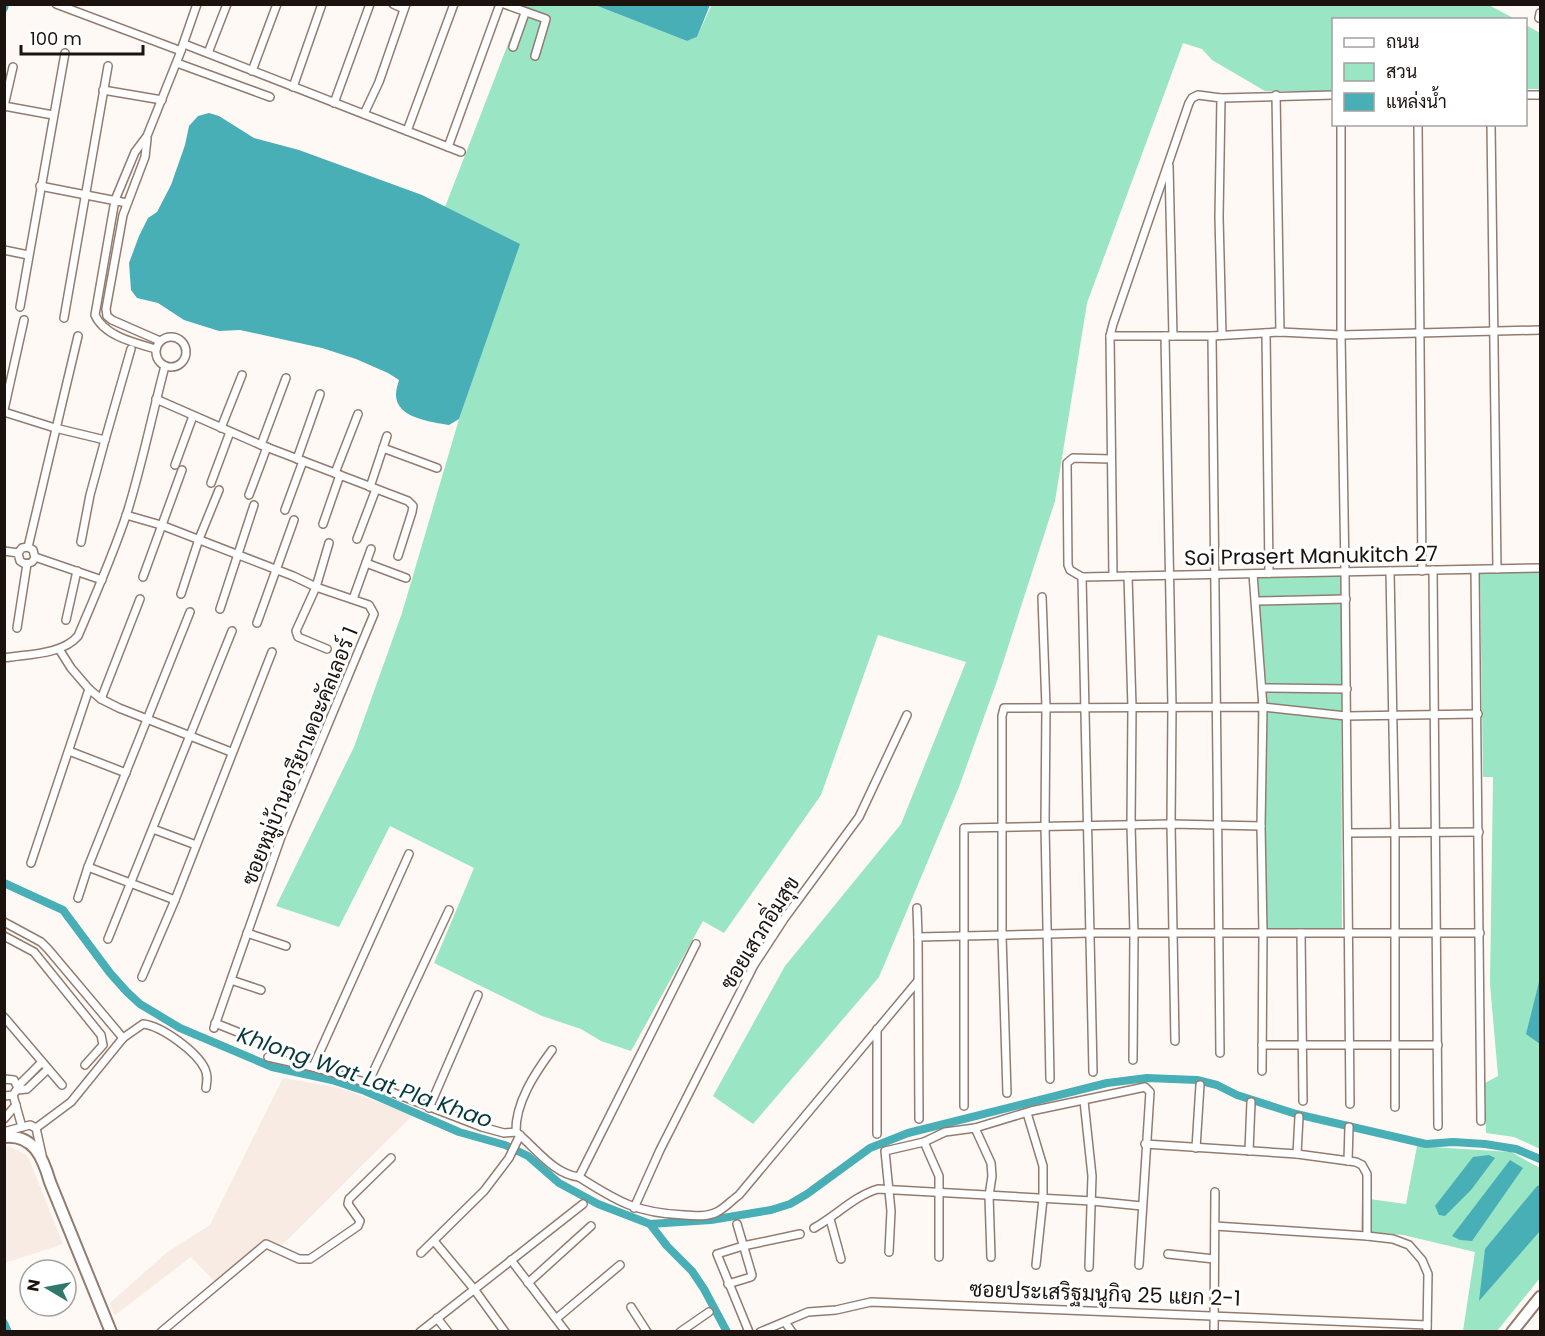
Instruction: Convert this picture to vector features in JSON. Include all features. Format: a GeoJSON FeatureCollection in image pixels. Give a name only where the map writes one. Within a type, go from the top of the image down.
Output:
{"type":"FeatureCollection","features":[{"type":"Feature","properties":{"kind":"main road"},"geometry":{"type":"LineString","coordinates":[[4,1135],[21,1138],[42,1157],[111,1332]]}},
{"type":"Feature","properties":{"kind":"main road"},"geometry":{"type":"LineString","coordinates":[[1512,1332],[1540,1297]]}},
{"type":"Feature","properties":{"kind":"street"},"geometry":{"type":"LineString","coordinates":[[56,4],[182,48],[208,53],[461,152]]}},
{"type":"Feature","properties":{"kind":"street"},"geometry":{"type":"LineString","coordinates":[[156,349],[106,329],[98,323],[95,315],[115,200],[135,152],[147,136],[177,63],[197,4]]}},
{"type":"Feature","properties":{"kind":"street"},"geometry":{"type":"LineString","coordinates":[[208,53],[227,4]]}},
{"type":"Feature","properties":{"kind":"street"},"geometry":{"type":"LineString","coordinates":[[252,71],[277,4]]}},
{"type":"Feature","properties":{"kind":"street"},"geometry":{"type":"LineString","coordinates":[[293,87],[322,4]]}},
{"type":"Feature","properties":{"kind":"street"},"geometry":{"type":"LineString","coordinates":[[334,103],[370,4]]}},
{"type":"Feature","properties":{"kind":"street"},"geometry":{"type":"LineString","coordinates":[[364,114],[379,82],[405,7],[393,4]]}},
{"type":"Feature","properties":{"kind":"street"},"geometry":{"type":"LineString","coordinates":[[407,131],[454,4]]}},
{"type":"Feature","properties":{"kind":"street"},"geometry":{"type":"LineString","coordinates":[[448,147],[502,4],[546,19],[535,56]]}},
{"type":"Feature","properties":{"kind":"street"},"geometry":{"type":"LineString","coordinates":[[513,47],[525,13]]}},
{"type":"Feature","properties":{"kind":"street"},"geometry":{"type":"LineString","coordinates":[[20,307],[65,53]]}},
{"type":"Feature","properties":{"kind":"street"},"geometry":{"type":"LineString","coordinates":[[177,63],[270,97]]}},
{"type":"Feature","properties":{"kind":"street"},"geometry":{"type":"LineString","coordinates":[[64,318],[108,66]]}},
{"type":"Feature","properties":{"kind":"street"},"geometry":{"type":"LineString","coordinates":[[12,67],[4,106],[53,115]]}},
{"type":"Feature","properties":{"kind":"street"},"geometry":{"type":"LineString","coordinates":[[104,90],[162,100]]}},
{"type":"Feature","properties":{"kind":"street"},"geometry":{"type":"LineString","coordinates":[[1113,576],[1110,336],[1192,98],[1198,95],[1221,98],[1332,95]]}},
{"type":"Feature","properties":{"kind":"street"},"geometry":{"type":"LineString","coordinates":[[1276,95],[1280,333]]}},
{"type":"Feature","properties":{"kind":"street"},"geometry":{"type":"LineString","coordinates":[[1221,98],[1219,217],[1222,335]]}},
{"type":"Feature","properties":{"kind":"street"},"geometry":{"type":"LineString","coordinates":[[1341,126],[1341,335],[1346,599],[1350,1104]]}},
{"type":"Feature","properties":{"kind":"street"},"geometry":{"type":"LineString","coordinates":[[1418,126],[1422,571]]}},
{"type":"Feature","properties":{"kind":"street"},"geometry":{"type":"LineString","coordinates":[[1491,126],[1497,569]]}},
{"type":"Feature","properties":{"kind":"street"},"geometry":{"type":"LineString","coordinates":[[147,136],[145,156],[123,215],[106,309],[107,316],[112,320],[160,341],[173,337],[179,339],[186,350],[183,362],[177,366],[165,366],[157,359],[156,349],[160,341]]}},
{"type":"Feature","properties":{"kind":"street"},"geometry":{"type":"LineString","coordinates":[[1169,160],[1173,336]]}},
{"type":"Feature","properties":{"kind":"street"},"geometry":{"type":"LineString","coordinates":[[40,186],[127,203]]}},
{"type":"Feature","properties":{"kind":"street"},"geometry":{"type":"LineString","coordinates":[[4,250],[28,255]]}},
{"type":"Feature","properties":{"kind":"street"},"geometry":{"type":"LineString","coordinates":[[24,321],[4,411],[55,428],[105,440]]}},
{"type":"Feature","properties":{"kind":"street"},"geometry":{"type":"LineString","coordinates":[[1110,336],[1212,336],[1266,333],[1341,335],[1540,330]]}},
{"type":"Feature","properties":{"kind":"street"},"geometry":{"type":"LineString","coordinates":[[1266,333],[1269,573]]}},
{"type":"Feature","properties":{"kind":"street"},"geometry":{"type":"LineString","coordinates":[[28,547],[78,336]]}},
{"type":"Feature","properties":{"kind":"street"},"geometry":{"type":"LineString","coordinates":[[1165,336],[1175,1041]]}},
{"type":"Feature","properties":{"kind":"street"},"geometry":{"type":"LineString","coordinates":[[1212,336],[1220,1053]]}},
{"type":"Feature","properties":{"kind":"street"},"geometry":{"type":"LineString","coordinates":[[81,542],[90,495],[130,349]]}},
{"type":"Feature","properties":{"kind":"street"},"geometry":{"type":"LineString","coordinates":[[4,658],[59,649],[73,642],[78,636],[126,515],[165,366]]}},
{"type":"Feature","properties":{"kind":"street"},"geometry":{"type":"LineString","coordinates":[[222,428],[242,375]]}},
{"type":"Feature","properties":{"kind":"street"},"geometry":{"type":"LineString","coordinates":[[249,495],[286,378]]}},
{"type":"Feature","properties":{"kind":"street"},"geometry":{"type":"LineString","coordinates":[[285,510],[320,394]]}},
{"type":"Feature","properties":{"kind":"street"},"geometry":{"type":"LineString","coordinates":[[156,399],[264,446],[408,501],[413,506],[398,556]]}},
{"type":"Feature","properties":{"kind":"street"},"geometry":{"type":"LineString","coordinates":[[323,524],[358,414]]}},
{"type":"Feature","properties":{"kind":"street"},"geometry":{"type":"LineString","coordinates":[[143,577],[193,416]]}},
{"type":"Feature","properties":{"kind":"street"},"geometry":{"type":"LineString","coordinates":[[211,483],[230,432]]}},
{"type":"Feature","properties":{"kind":"street"},"geometry":{"type":"LineString","coordinates":[[357,538],[387,436]]}},
{"type":"Feature","properties":{"kind":"street"},"geometry":{"type":"LineString","coordinates":[[383,448],[437,468]]}},
{"type":"Feature","properties":{"kind":"street"},"geometry":{"type":"LineString","coordinates":[[1094,1072],[1082,577],[1070,570],[1068,565],[1067,463],[1073,458],[1111,459]]}},
{"type":"Feature","properties":{"kind":"street"},"geometry":{"type":"LineString","coordinates":[[181,594],[199,539],[219,490]]}},
{"type":"Feature","properties":{"kind":"street"},"geometry":{"type":"LineString","coordinates":[[220,609],[254,505]]}},
{"type":"Feature","properties":{"kind":"street","name":"ซอยหมู่บ้านอารียาเดอะคัลเลอร์ 1"},"geometry":{"type":"LineString","coordinates":[[126,515],[199,539],[372,607],[374,617],[285,827],[215,1026],[240,1033]]}},
{"type":"Feature","properties":{"kind":"street"},"geometry":{"type":"LineString","coordinates":[[257,623],[294,520]]}},
{"type":"Feature","properties":{"kind":"street"},"geometry":{"type":"LineString","coordinates":[[327,649],[298,638],[296,631],[316,586],[329,543]]}},
{"type":"Feature","properties":{"kind":"street"},"geometry":{"type":"LineString","coordinates":[[28,547],[33,550],[35,557],[27,564],[20,561],[18,553],[22,548],[28,547]]}},
{"type":"Feature","properties":{"kind":"street"},"geometry":{"type":"LineString","coordinates":[[353,599],[371,549]]}},
{"type":"Feature","properties":{"kind":"street"},"geometry":{"type":"LineString","coordinates":[[4,551],[18,553]]}},
{"type":"Feature","properties":{"kind":"street"},"geometry":{"type":"LineString","coordinates":[[35,557],[102,580]]}},
{"type":"Feature","properties":{"kind":"street"},"geometry":{"type":"LineString","coordinates":[[366,563],[406,578]]}},
{"type":"Feature","properties":{"kind":"street"},"geometry":{"type":"LineString","coordinates":[[17,628],[27,564]]}},
{"type":"Feature","properties":{"kind":"street","name":"Soi Prasert Manukitch 27"},"geometry":{"type":"LineString","coordinates":[[1082,577],[1540,568]]}},
{"type":"Feature","properties":{"kind":"street"},"geometry":{"type":"LineString","coordinates":[[1433,570],[1438,1126]]}},
{"type":"Feature","properties":{"kind":"street"},"geometry":{"type":"LineString","coordinates":[[1475,570],[1481,1121]]}},
{"type":"Feature","properties":{"kind":"street"},"geometry":{"type":"LineString","coordinates":[[1390,571],[1395,833],[1395,1107]]}},
{"type":"Feature","properties":{"kind":"street"},"geometry":{"type":"LineString","coordinates":[[66,620],[77,572]]}},
{"type":"Feature","properties":{"kind":"street"},"geometry":{"type":"LineString","coordinates":[[1253,574],[1263,707],[1262,1071]]}},
{"type":"Feature","properties":{"kind":"street"},"geometry":{"type":"LineString","coordinates":[[1128,576],[1132,707],[1133,1060]]}},
{"type":"Feature","properties":{"kind":"street"},"geometry":{"type":"LineString","coordinates":[[1042,597],[1046,707],[1046,935],[1050,1079]]}},
{"type":"Feature","properties":{"kind":"street"},"geometry":{"type":"LineString","coordinates":[[101,699],[140,599]]}},
{"type":"Feature","properties":{"kind":"street"},"geometry":{"type":"LineString","coordinates":[[1256,602],[1346,599]]}},
{"type":"Feature","properties":{"kind":"street"},"geometry":{"type":"LineString","coordinates":[[78,898],[88,867],[190,612]]}},
{"type":"Feature","properties":{"kind":"street"},"geometry":{"type":"LineString","coordinates":[[108,939],[232,631]]}},
{"type":"Feature","properties":{"kind":"street"},"geometry":{"type":"LineString","coordinates":[[59,649],[71,668],[101,699],[231,752]]}},
{"type":"Feature","properties":{"kind":"street"},"geometry":{"type":"LineString","coordinates":[[142,977],[175,900],[272,652]]}},
{"type":"Feature","properties":{"kind":"street"},"geometry":{"type":"LineString","coordinates":[[1262,688],[1347,689]]}},
{"type":"Feature","properties":{"kind":"street"},"geometry":{"type":"LineString","coordinates":[[31,863],[89,689]]}},
{"type":"Feature","properties":{"kind":"street"},"geometry":{"type":"LineString","coordinates":[[1007,1093],[1002,936],[1002,710],[1008,707],[1263,707],[1346,716],[1478,714]]}},
{"type":"Feature","properties":{"kind":"street","name":"ซอยเสวกอิ่มสุข"},"geometry":{"type":"LineString","coordinates":[[634,1208],[660,1150],[754,965],[783,919],[859,817],[907,715]]}},
{"type":"Feature","properties":{"kind":"street"},"geometry":{"type":"LineString","coordinates":[[69,751],[126,773]]}},
{"type":"Feature","properties":{"kind":"street"},"geometry":{"type":"LineString","coordinates":[[964,1106],[964,828],[1171,824],[1261,826]]}},
{"type":"Feature","properties":{"kind":"street"},"geometry":{"type":"LineString","coordinates":[[153,828],[195,845]]}},
{"type":"Feature","properties":{"kind":"street"},"geometry":{"type":"LineString","coordinates":[[1348,833],[1479,832]]}},
{"type":"Feature","properties":{"kind":"street"},"geometry":{"type":"LineString","coordinates":[[313,1067],[409,854]]}},
{"type":"Feature","properties":{"kind":"street"},"geometry":{"type":"LineString","coordinates":[[88,867],[175,900]]}},
{"type":"Feature","properties":{"kind":"street"},"geometry":{"type":"LineString","coordinates":[[917,908],[919,1119]]}},
{"type":"Feature","properties":{"kind":"street"},"geometry":{"type":"LineString","coordinates":[[368,1083],[449,910]]}},
{"type":"Feature","properties":{"kind":"street"},"geometry":{"type":"LineString","coordinates":[[4,922],[41,942],[123,1038]]}},
{"type":"Feature","properties":{"kind":"street"},"geometry":{"type":"LineString","coordinates":[[247,933],[286,946]]}},
{"type":"Feature","properties":{"kind":"street"},"geometry":{"type":"LineString","coordinates":[[918,937],[1090,933],[1480,933]]}},
{"type":"Feature","properties":{"kind":"street"},"geometry":{"type":"LineString","coordinates":[[1301,933],[1303,1101]]}},
{"type":"Feature","properties":{"kind":"street"},"geometry":{"type":"LineString","coordinates":[[4,936],[34,952],[101,1035],[103,1045],[85,1065]]}},
{"type":"Feature","properties":{"kind":"street"},"geometry":{"type":"LineString","coordinates":[[579,1177],[696,944]]}},
{"type":"Feature","properties":{"kind":"street"},"geometry":{"type":"LineString","coordinates":[[231,980],[261,990]]}},
{"type":"Feature","properties":{"kind":"street"},"geometry":{"type":"LineString","coordinates":[[268,1057],[368,1083],[482,1127],[518,1136],[559,1170],[579,1177],[616,1200],[634,1208],[668,1215],[701,1216],[717,1212],[739,1195],[917,982]]}},
{"type":"Feature","properties":{"kind":"street"},"geometry":{"type":"LineString","coordinates":[[429,1108],[478,995]]}},
{"type":"Feature","properties":{"kind":"street"},"geometry":{"type":"LineString","coordinates":[[4,1017],[62,1085]]}},
{"type":"Feature","properties":{"kind":"street"},"geometry":{"type":"LineString","coordinates":[[36,1128],[71,1102],[123,1038],[143,1024],[152,1026],[180,1042],[205,1067],[208,1078],[206,1088]]}},
{"type":"Feature","properties":{"kind":"street"},"geometry":{"type":"LineString","coordinates":[[877,1134],[878,1029]]}},
{"type":"Feature","properties":{"kind":"street"},"geometry":{"type":"LineString","coordinates":[[1262,1045],[1438,1046]]}},
{"type":"Feature","properties":{"kind":"street"},"geometry":{"type":"LineString","coordinates":[[421,1253],[484,1191],[509,1158],[518,1136],[515,1118],[532,1082],[552,1050]]}},
{"type":"Feature","properties":{"kind":"street"},"geometry":{"type":"LineString","coordinates":[[4,1096],[16,1090],[42,1062]]}},
{"type":"Feature","properties":{"kind":"street"},"geometry":{"type":"LineString","coordinates":[[16,1090],[27,1089],[48,1069]]}},
{"type":"Feature","properties":{"kind":"street"},"geometry":{"type":"LineString","coordinates":[[4,1079],[12,1078],[22,1127]]}},
{"type":"Feature","properties":{"kind":"street"},"geometry":{"type":"LineString","coordinates":[[1196,1148],[1200,1084]]}},
{"type":"Feature","properties":{"kind":"street"},"geometry":{"type":"LineString","coordinates":[[889,1252],[891,1211],[885,1151],[924,1142],[945,1132],[975,1128],[1028,1113],[1145,1087],[1150,1092],[1139,1265]]}},
{"type":"Feature","properties":{"kind":"street"},"geometry":{"type":"LineString","coordinates":[[1084,1101],[1091,1160],[1089,1267]]}},
{"type":"Feature","properties":{"kind":"street"},"geometry":{"type":"LineString","coordinates":[[1249,1151],[1251,1102]]}},
{"type":"Feature","properties":{"kind":"street"},"geometry":{"type":"LineString","coordinates":[[4,1119],[16,1105]]}},
{"type":"Feature","properties":{"kind":"street"},"geometry":{"type":"LineString","coordinates":[[1028,1113],[1043,1166],[1043,1198],[1036,1265]]}},
{"type":"Feature","properties":{"kind":"street"},"geometry":{"type":"LineString","coordinates":[[1297,1154],[1299,1117]]}},
{"type":"Feature","properties":{"kind":"street"},"geometry":{"type":"LineString","coordinates":[[4,1135],[8,1131],[30,1125],[36,1128]]}},
{"type":"Feature","properties":{"kind":"street"},"geometry":{"type":"LineString","coordinates":[[1348,1161],[1349,1127]]}},
{"type":"Feature","properties":{"kind":"street"},"geometry":{"type":"LineString","coordinates":[[36,1128],[42,1157]]}},
{"type":"Feature","properties":{"kind":"street"},"geometry":{"type":"LineString","coordinates":[[975,1128],[991,1162],[992,1176],[989,1196],[991,1257]]}},
{"type":"Feature","properties":{"kind":"street"},"geometry":{"type":"LineString","coordinates":[[924,1142],[939,1176],[939,1257]]}},
{"type":"Feature","properties":{"kind":"street"},"geometry":{"type":"LineString","coordinates":[[1145,1144],[1297,1154],[1362,1165],[1367,1174],[1367,1236]]}},
{"type":"Feature","properties":{"kind":"street"},"geometry":{"type":"LineString","coordinates":[[161,1332],[266,1244],[299,1258],[310,1259],[358,1226],[360,1221],[348,1204],[349,1199],[391,1158]]}},
{"type":"Feature","properties":{"kind":"street"},"geometry":{"type":"LineString","coordinates":[[814,1228],[865,1193],[889,1189],[1142,1206]]}},
{"type":"Feature","properties":{"kind":"street"},"geometry":{"type":"LineString","coordinates":[[1214,1332],[1215,1192]]}},
{"type":"Feature","properties":{"kind":"street"},"geometry":{"type":"LineString","coordinates":[[420,1332],[583,1204]]}},
{"type":"Feature","properties":{"kind":"street"},"geometry":{"type":"LineString","coordinates":[[830,1219],[841,1259]]}},
{"type":"Feature","properties":{"kind":"street"},"geometry":{"type":"LineString","coordinates":[[728,1284],[752,1276],[737,1224]]}},
{"type":"Feature","properties":{"kind":"street"},"geometry":{"type":"LineString","coordinates":[[528,1283],[591,1226]]}},
{"type":"Feature","properties":{"kind":"street"},"geometry":{"type":"LineString","coordinates":[[1215,1226],[1367,1236],[1402,1241],[1409,1245],[1422,1260],[1428,1274],[1427,1328]]}},
{"type":"Feature","properties":{"kind":"street"},"geometry":{"type":"LineString","coordinates":[[749,1332],[717,1254],[800,1233]]}},
{"type":"Feature","properties":{"kind":"street"},"geometry":{"type":"LineString","coordinates":[[434,1241],[474,1289],[505,1332]]}},
{"type":"Feature","properties":{"kind":"street"},"geometry":{"type":"LineString","coordinates":[[1168,1254],[1214,1259]]}},
{"type":"Feature","properties":{"kind":"street"},"geometry":{"type":"LineString","coordinates":[[511,1260],[566,1332]]}},
{"type":"Feature","properties":{"kind":"street"},"geometry":{"type":"LineString","coordinates":[[556,1318],[620,1265]]}},
{"type":"Feature","properties":{"kind":"street","name":"ซอยประเสริฐมนูกิจ 25 แยก 2-1"},"geometry":{"type":"LineString","coordinates":[[760,1332],[808,1312],[836,1310],[871,1302],[1214,1315],[1427,1328]]}},
{"type":"Feature","properties":{"kind":"street"},"geometry":{"type":"LineString","coordinates":[[631,1307],[647,1332]]}},
{"type":"Feature","properties":{"kind":"street"},"geometry":{"type":"LineString","coordinates":[[680,1332],[709,1312]]}},
{"type":"Feature","properties":{"kind":"street"},"geometry":{"type":"LineString","coordinates":[[437,1318],[448,1332]]}},
{"type":"Feature","properties":{"kind":"street"},"geometry":{"type":"LineString","coordinates":[[785,1322],[792,1332]]}},
{"type":"Feature","properties":{"kind":"shaded area"},"geometry":{"type":"Polygon","coordinates":[[[283,1078],[340,1088],[413,1115],[280,1247],[265,1240],[215,1282],[191,1257],[114,1316],[110,1303],[166,1253],[210,1225],[283,1078]]]}},
{"type":"Feature","properties":{"kind":"shaded area"},"geometry":{"type":"Polygon","coordinates":[[[9,1146],[25,1154],[29,1159],[63,1244],[5,1263],[4,1148],[9,1146]]]}},
{"type":"Feature","properties":{"kind":"green space"},"geometry":{"type":"Polygon","coordinates":[[[712,4],[1487,4],[1513,18],[1332,18],[1332,91],[1265,91],[1212,60],[1202,49],[1183,43],[1087,303],[1055,501],[998,678],[959,787],[879,977],[753,1124],[713,1096],[785,966],[901,824],[966,662],[878,635],[821,795],[724,933],[703,921],[631,1051],[601,1041],[581,1029],[542,1016],[434,963],[474,868],[390,826],[339,927],[276,906],[354,747],[402,613],[459,419],[519,244],[445,207],[523,5],[595,5],[687,41],[697,37],[712,4]]]}},
{"type":"Feature","properties":{"kind":"green space"},"geometry":{"type":"Polygon","coordinates":[[[1527,26],[1540,33],[1540,89],[1527,89],[1527,26]]]}},
{"type":"Feature","properties":{"kind":"green space"},"geometry":{"type":"Polygon","coordinates":[[[1480,573],[1540,573],[1540,1149],[1514,1137],[1486,1133],[1485,1083],[1498,1076],[1490,984],[1493,777],[1483,777],[1480,573]]]}},
{"type":"Feature","properties":{"kind":"green space"},"geometry":{"type":"Polygon","coordinates":[[[1341,576],[1342,938],[1260,938],[1256,578],[1341,576]]]}},
{"type":"Feature","properties":{"kind":"green space"},"geometry":{"type":"Polygon","coordinates":[[[1417,1146],[1511,1152],[1540,1168],[1540,1278],[1497,1331],[1463,1331],[1475,1252],[1403,1235],[1361,1231],[1362,1198],[1406,1204],[1417,1146]]]}},
{"type":"Feature","properties":{"kind":"water"},"geometry":{"type":"Polygon","coordinates":[[[595,5],[710,5],[697,37],[687,41],[595,5]]]}},
{"type":"Feature","properties":{"kind":"water"},"geometry":{"type":"Polygon","coordinates":[[[209,113],[219,116],[254,138],[299,150],[422,195],[520,244],[459,419],[449,425],[408,414],[397,402],[396,392],[399,380],[356,359],[322,348],[240,330],[219,331],[184,320],[158,303],[137,298],[131,290],[129,263],[139,236],[148,218],[157,212],[171,185],[189,126],[198,116],[209,113]]]}},
{"type":"Feature","properties":{"kind":"water"},"geometry":{"type":"Polygon","coordinates":[[[1540,978],[1540,1044],[1526,1034],[1540,978]]]}},
{"type":"Feature","properties":{"kind":"water"},"geometry":{"type":"Polygon","coordinates":[[[1489,1155],[1495,1158],[1471,1190],[1445,1216],[1439,1215],[1435,1206],[1473,1157],[1489,1155]]]}},
{"type":"Feature","properties":{"kind":"water"},"geometry":{"type":"Polygon","coordinates":[[[1510,1160],[1523,1168],[1472,1241],[1460,1240],[1452,1236],[1510,1160]]]}},
{"type":"Feature","properties":{"kind":"water"},"geometry":{"type":"Polygon","coordinates":[[[1540,1185],[1540,1231],[1479,1301],[1485,1249],[1540,1185]]]}},
{"type":"Feature","properties":{"kind":"waterway"},"geometry":{"type":"LineString","coordinates":[[4,8],[5,4]]}},
{"type":"Feature","properties":{"kind":"waterway","name":"Khlong Wat Lat Pla Khao"},"geometry":{"type":"LineString","coordinates":[[4,883],[63,910],[127,992],[140,1004],[180,1028],[272,1067],[332,1080],[365,1091],[459,1132],[505,1145],[528,1156],[559,1183],[598,1204],[650,1224],[711,1220],[771,1210],[790,1204],[807,1194],[870,1148],[908,1133],[1107,1083],[1147,1078],[1197,1080],[1296,1114],[1426,1144],[1453,1142],[1485,1144],[1516,1149],[1540,1159]]}},
{"type":"Feature","properties":{"kind":"waterway"},"geometry":{"type":"LineString","coordinates":[[650,1224],[667,1246],[692,1271],[727,1332]]}},
{"type":"Feature","properties":{"kind":"waterway"},"geometry":{"type":"LineString","coordinates":[[4,1323],[8,1332]]}}]}
